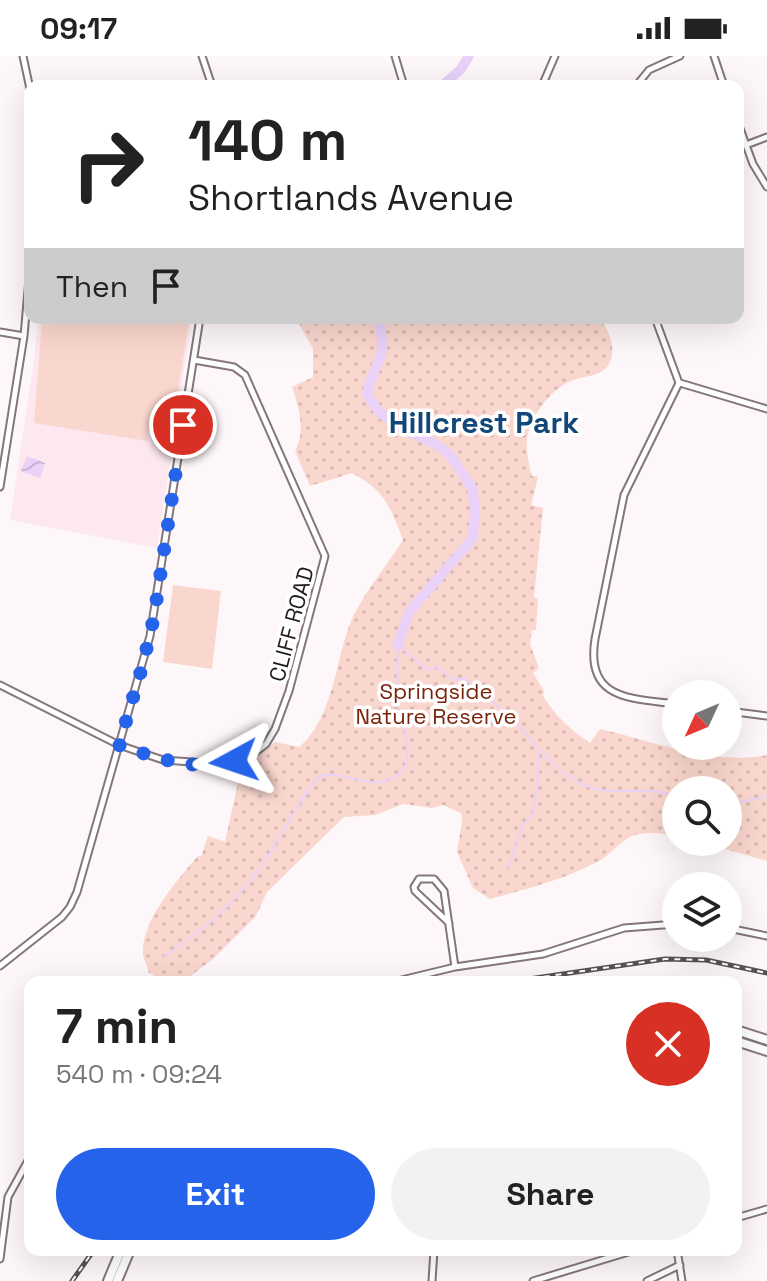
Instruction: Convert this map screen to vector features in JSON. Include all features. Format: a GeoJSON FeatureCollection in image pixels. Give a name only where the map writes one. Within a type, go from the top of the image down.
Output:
{"type":"FeatureCollection","features":[{"type":"Feature","properties":{"kind":"main road"},"geometry":{"type":"LineString","coordinates":[[742,1032],[767,1040]]}},
{"type":"Feature","properties":{"kind":"main road"},"geometry":{"type":"LineString","coordinates":[[742,1043],[767,1051]]}},
{"type":"Feature","properties":{"kind":"main road"},"geometry":{"type":"LineString","coordinates":[[108,1281],[118,1256]]}},
{"type":"Feature","properties":{"kind":"main road"},"geometry":{"type":"LineString","coordinates":[[117,1281],[127,1256]]}},
{"type":"Feature","properties":{"kind":"street"},"geometry":{"type":"LineString","coordinates":[[23,56],[28,80]]}},
{"type":"Feature","properties":{"kind":"street"},"geometry":{"type":"LineString","coordinates":[[202,56],[210,80]]}},
{"type":"Feature","properties":{"kind":"street"},"geometry":{"type":"LineString","coordinates":[[395,56],[402,80]]}},
{"type":"Feature","properties":{"kind":"street"},"geometry":{"type":"LineString","coordinates":[[545,80],[555,56]]}},
{"type":"Feature","properties":{"kind":"street"},"geometry":{"type":"LineString","coordinates":[[641,80],[649,70],[680,56]]}},
{"type":"Feature","properties":{"kind":"street"},"geometry":{"type":"LineString","coordinates":[[714,56],[722,80]]}},
{"type":"Feature","properties":{"kind":"street"},"geometry":{"type":"LineString","coordinates":[[746,145],[767,137]]}},
{"type":"Feature","properties":{"kind":"street"},"geometry":{"type":"LineString","coordinates":[[744,140],[757,172],[767,187]]}},
{"type":"Feature","properties":{"kind":"street"},"geometry":{"type":"LineString","coordinates":[[0,487],[25,324]]}},
{"type":"Feature","properties":{"kind":"street"},"geometry":{"type":"LineString","coordinates":[[0,966],[62,917],[73,903],[152,627],[199,324]]}},
{"type":"Feature","properties":{"kind":"street"},"geometry":{"type":"LineString","coordinates":[[657,324],[679,383],[624,495],[593,660],[602,681],[618,696],[662,702]]}},
{"type":"Feature","properties":{"kind":"street"},"geometry":{"type":"LineString","coordinates":[[0,332],[24,336]]}},
{"type":"Feature","properties":{"kind":"street","name":"CLIFF ROAD"},"geometry":{"type":"LineString","coordinates":[[119,745],[163,760],[207,765],[252,755],[263,748],[275,729],[286,701],[325,561],[245,375],[234,367],[194,360]]}},
{"type":"Feature","properties":{"kind":"street"},"geometry":{"type":"LineString","coordinates":[[679,383],[767,409]]}},
{"type":"Feature","properties":{"kind":"street"},"geometry":{"type":"LineString","coordinates":[[0,685],[119,745]]}},
{"type":"Feature","properties":{"kind":"street"},"geometry":{"type":"LineString","coordinates":[[742,713],[767,716]]}},
{"type":"Feature","properties":{"kind":"street"},"geometry":{"type":"LineString","coordinates":[[449,923],[415,891],[419,879],[434,879],[442,887],[449,923],[455,967]]}},
{"type":"Feature","properties":{"kind":"street"},"geometry":{"type":"LineString","coordinates":[[418,976],[455,967],[543,954],[624,928],[662,925]]}},
{"type":"Feature","properties":{"kind":"street"},"geometry":{"type":"LineString","coordinates":[[742,931],[767,936]]}},
{"type":"Feature","properties":{"kind":"street"},"geometry":{"type":"LineString","coordinates":[[0,1259],[8,1197],[24,1168]]}},
{"type":"Feature","properties":{"kind":"street"},"geometry":{"type":"LineString","coordinates":[[742,1216],[767,1209]]}},
{"type":"Feature","properties":{"kind":"street"},"geometry":{"type":"LineString","coordinates":[[432,1281],[434,1256]]}},
{"type":"Feature","properties":{"kind":"street"},"geometry":{"type":"LineString","coordinates":[[533,1281],[617,1256]]}},
{"type":"Feature","properties":{"kind":"street"},"geometry":{"type":"LineString","coordinates":[[678,1256],[682,1281]]}},
{"type":"Feature","properties":{"kind":"street"},"geometry":{"type":"LineString","coordinates":[[647,1281],[680,1265]]}},
{"type":"Feature","properties":{"kind":"shaded area"},"geometry":{"type":"Polygon","coordinates":[[[37,324],[191,324],[157,548],[10,520],[37,324]]]}},
{"type":"Feature","properties":{"kind":"green space"},"geometry":{"type":"Polygon","coordinates":[[[42,324],[189,324],[174,418],[151,416],[147,441],[34,423],[42,324]]]}},
{"type":"Feature","properties":{"kind":"green space","name":"Springside Nature Reserve"},"geometry":{"type":"Polygon","coordinates":[[[299,324],[603,324],[611,342],[610,363],[599,373],[571,381],[556,390],[537,413],[527,439],[532,476],[538,477],[531,505],[543,508],[534,597],[538,599],[536,630],[532,630],[530,644],[539,668],[533,673],[553,710],[590,743],[600,729],[662,745],[662,760],[742,760],[767,755],[767,861],[742,854],[742,776],[662,776],[662,834],[632,836],[583,869],[490,899],[473,888],[457,852],[461,813],[443,805],[432,808],[403,804],[375,815],[344,817],[267,892],[256,916],[213,959],[190,976],[155,976],[149,973],[143,955],[144,942],[154,915],[198,856],[201,857],[208,836],[225,842],[240,773],[248,760],[275,742],[299,747],[310,735],[326,706],[350,624],[367,592],[403,540],[385,500],[372,486],[352,473],[310,486],[295,451],[301,427],[292,387],[313,377],[313,349],[299,324]]]}},
{"type":"Feature","properties":{"kind":"green space"},"geometry":{"type":"Polygon","coordinates":[[[173,585],[221,591],[212,669],[163,662],[173,585]]]}},
{"type":"Feature","properties":{"kind":"water"},"geometry":{"type":"Polygon","coordinates":[[[27,456],[45,463],[40,478],[21,471],[27,456]]]}},
{"type":"Feature","properties":{"kind":"waterway"},"geometry":{"type":"LineString","coordinates":[[449,80],[469,56]]}},
{"type":"Feature","properties":{"kind":"waterway"},"geometry":{"type":"LineString","coordinates":[[379,324],[382,350],[367,394],[379,412],[450,455],[472,488],[475,507],[473,538],[409,612],[398,645]]}},
{"type":"Feature","properties":{"kind":"waterway"},"geometry":{"type":"LineString","coordinates":[[164,957],[212,921],[243,890],[318,777],[333,775],[379,782],[393,778],[402,771],[407,750],[398,701],[398,645]]}},
{"type":"Feature","properties":{"kind":"waterway"},"geometry":{"type":"LineString","coordinates":[[399,646],[428,670],[437,667],[454,680],[464,678],[510,717],[561,771],[583,785],[615,791],[662,793]]}},
{"type":"Feature","properties":{"kind":"waterway"},"geometry":{"type":"LineString","coordinates":[[508,869],[522,826],[532,815],[538,785],[539,753]]}},
{"type":"Feature","properties":{"kind":"waterway"},"geometry":{"type":"LineString","coordinates":[[742,802],[767,796]]}},
{"type":"Feature","properties":{"kind":"railway"},"geometry":{"type":"LineString","coordinates":[[549,976],[665,959],[706,960],[767,973]]}},
{"type":"Feature","properties":{"kind":"railway"},"geometry":{"type":"LineString","coordinates":[[72,1281],[90,1256]]}},
{"type":"Feature","properties":{"kind":"district","name":"Hillcrest Park"},"geometry":{"type":"Point","coordinates":[484,423]}},
{"type":"Feature","properties":{"kind":"route"},"geometry":{"type":"LineString","coordinates":[[183,425],[154,617],[119,745],[175,762],[207,765],[234,761]]}}]}
